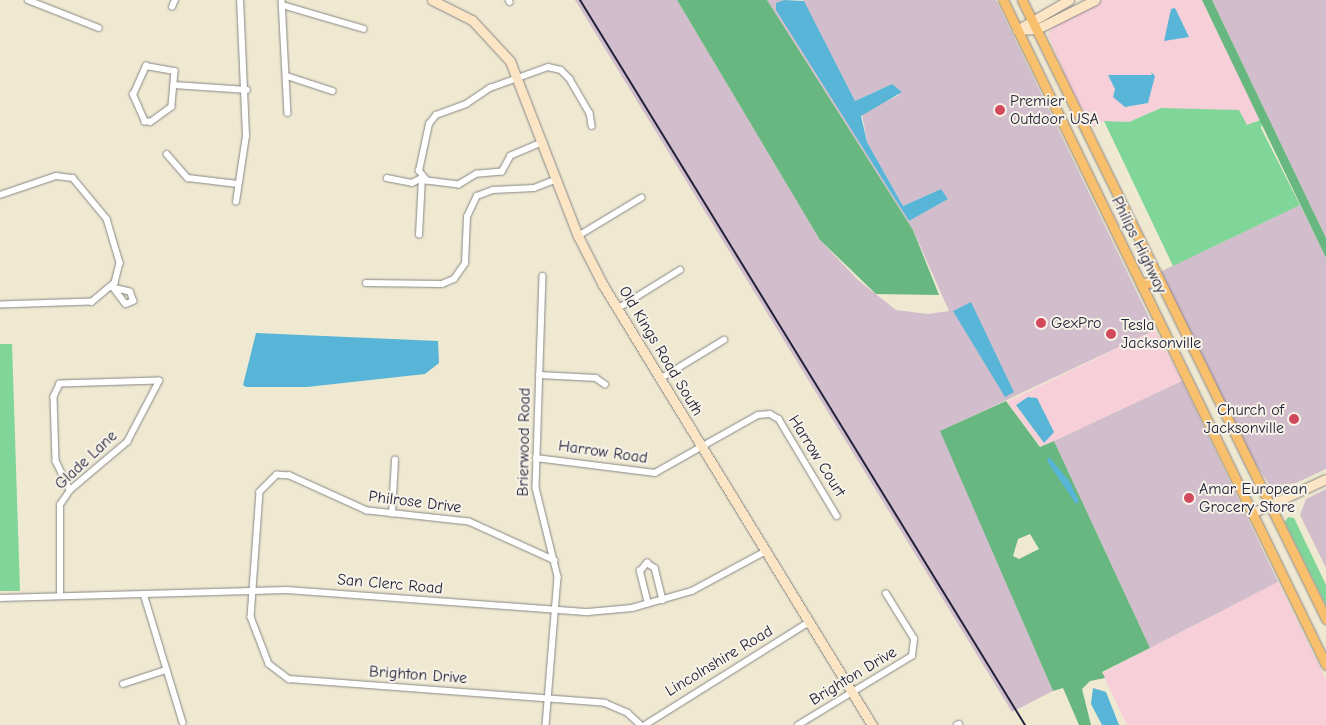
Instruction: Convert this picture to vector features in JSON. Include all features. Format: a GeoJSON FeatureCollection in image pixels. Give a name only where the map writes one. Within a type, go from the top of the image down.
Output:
{"type":"FeatureCollection","features":[{"type":"Feature","properties":{"kind":"main road","name":"Philips Highway"},"geometry":{"type":"LineString","coordinates":[[1003,0],[1326,665]]}},
{"type":"Feature","properties":{"kind":"main road","name":"Philips Highway"},"geometry":{"type":"LineString","coordinates":[[1022,0],[1326,619]]}},
{"type":"Feature","properties":{"kind":"main road"},"geometry":{"type":"LineString","coordinates":[[1068,134],[1084,126]]}},
{"type":"Feature","properties":{"kind":"main road"},"geometry":{"type":"LineString","coordinates":[[1140,282],[1161,284]]}},
{"type":"Feature","properties":{"kind":"street"},"geometry":{"type":"LineString","coordinates":[[28,0],[100,28]]}},
{"type":"Feature","properties":{"kind":"street"},"geometry":{"type":"LineString","coordinates":[[172,7],[175,0]]}},
{"type":"Feature","properties":{"kind":"street"},"geometry":{"type":"LineString","coordinates":[[236,202],[238,184],[245,158],[246,90],[240,0]]}},
{"type":"Feature","properties":{"kind":"street","name":"Old Kings Road South"},"geometry":{"type":"LineString","coordinates":[[432,0],[483,30],[519,78],[578,236],[617,309],[872,725]]}},
{"type":"Feature","properties":{"kind":"street"},"geometry":{"type":"LineString","coordinates":[[1017,30],[1031,19],[1069,0]]}},
{"type":"Feature","properties":{"kind":"street"},"geometry":{"type":"LineString","coordinates":[[1017,30],[1036,29],[1095,0]]}},
{"type":"Feature","properties":{"kind":"street"},"geometry":{"type":"LineString","coordinates":[[288,113],[282,2],[364,28]]}},
{"type":"Feature","properties":{"kind":"street"},"geometry":{"type":"LineString","coordinates":[[146,66],[175,71],[174,85],[173,101],[166,114],[145,122],[133,95],[146,66]]}},
{"type":"Feature","properties":{"kind":"street"},"geometry":{"type":"LineString","coordinates":[[419,235],[422,178],[419,171],[429,124],[436,114],[548,67],[561,70],[590,112],[592,126]]}},
{"type":"Feature","properties":{"kind":"street"},"geometry":{"type":"LineString","coordinates":[[287,76],[333,91]]}},
{"type":"Feature","properties":{"kind":"street"},"geometry":{"type":"LineString","coordinates":[[174,85],[246,90]]}},
{"type":"Feature","properties":{"kind":"street"},"geometry":{"type":"LineString","coordinates":[[387,178],[412,183],[422,178],[459,185],[477,174],[498,173],[510,156],[544,142]]}},
{"type":"Feature","properties":{"kind":"street"},"geometry":{"type":"LineString","coordinates":[[167,154],[188,178],[238,184]]}},
{"type":"Feature","properties":{"kind":"street"},"geometry":{"type":"LineString","coordinates":[[0,195],[56,176],[80,183],[105,216],[115,239],[120,263],[115,288],[85,304],[0,304]]}},
{"type":"Feature","properties":{"kind":"street"},"geometry":{"type":"LineString","coordinates":[[366,283],[442,284],[454,279],[465,263],[467,217],[477,196],[493,190],[534,188],[557,179]]}},
{"type":"Feature","properties":{"kind":"street"},"geometry":{"type":"LineString","coordinates":[[578,236],[641,198]]}},
{"type":"Feature","properties":{"kind":"street"},"geometry":{"type":"LineString","coordinates":[[617,309],[680,270]]}},
{"type":"Feature","properties":{"kind":"street","name":"Brierwood Road"},"geometry":{"type":"LineString","coordinates":[[543,276],[536,500],[555,561],[555,611],[546,725]]}},
{"type":"Feature","properties":{"kind":"street"},"geometry":{"type":"LineString","coordinates":[[660,379],[724,340]]}},
{"type":"Feature","properties":{"kind":"street"},"geometry":{"type":"LineString","coordinates":[[539,375],[596,378],[605,384]]}},
{"type":"Feature","properties":{"kind":"street","name":"Glade Lane"},"geometry":{"type":"LineString","coordinates":[[60,596],[58,516],[70,490],[127,442],[159,381],[60,384],[54,398],[56,461],[70,490]]}},
{"type":"Feature","properties":{"kind":"street","name":"Harrow Road"},"geometry":{"type":"LineString","coordinates":[[536,458],[642,475],[672,467],[758,415],[770,414]]}},
{"type":"Feature","properties":{"kind":"street","name":"Harrow Court"},"geometry":{"type":"LineString","coordinates":[[770,414],[779,419],[837,516]]}},
{"type":"Feature","properties":{"kind":"street"},"geometry":{"type":"LineString","coordinates":[[392,514],[395,460]]}},
{"type":"Feature","properties":{"kind":"street","name":"Philrose Drive"},"geometry":{"type":"LineString","coordinates":[[271,477],[290,476],[353,508],[469,522],[555,561]]}},
{"type":"Feature","properties":{"kind":"street","name":"Brighton Drive"},"geometry":{"type":"LineString","coordinates":[[271,477],[260,492],[251,590],[252,617],[265,656],[278,674],[289,679],[548,698],[616,706],[643,725]]}},
{"type":"Feature","properties":{"kind":"street"},"geometry":{"type":"LineString","coordinates":[[1252,513],[1326,479]]}},
{"type":"Feature","properties":{"kind":"street","name":"San Clerc Road"},"geometry":{"type":"LineString","coordinates":[[0,598],[251,590],[555,611],[614,610],[664,600],[718,580],[766,552]]}},
{"type":"Feature","properties":{"kind":"street"},"geometry":{"type":"LineString","coordinates":[[648,604],[640,570],[647,564],[655,568],[664,600]]}},
{"type":"Feature","properties":{"kind":"street"},"geometry":{"type":"LineString","coordinates":[[144,594],[182,722]]}},
{"type":"Feature","properties":{"kind":"street","name":"Brighton Drive"},"geometry":{"type":"LineString","coordinates":[[798,725],[915,650],[914,639],[886,594]]}},
{"type":"Feature","properties":{"kind":"street","name":"Lincolnshire Road"},"geometry":{"type":"LineString","coordinates":[[643,725],[809,622]]}},
{"type":"Feature","properties":{"kind":"street"},"geometry":{"type":"LineString","coordinates":[[123,684],[166,670]]}},
{"type":"Feature","properties":{"kind":"shaded area"},"geometry":{"type":"Polygon","coordinates":[[[575,0],[677,0],[820,240],[858,280],[896,310],[928,314],[949,311],[913,230],[767,0],[784,0],[776,3],[909,221],[948,199],[941,189],[903,206],[867,142],[862,113],[899,95],[892,84],[855,101],[803,0],[996,0],[1155,330],[941,431],[1053,691],[1012,712],[575,0]],[[971,303],[953,311],[1014,392],[971,303]]]}},
{"type":"Feature","properties":{"kind":"shaded area"},"geometry":{"type":"Polygon","coordinates":[[[1103,0],[1202,0],[1263,119],[1247,125],[1161,108],[1129,122],[1104,121],[1094,127],[1073,94],[1048,35],[1054,23],[1103,0]]]}},
{"type":"Feature","properties":{"kind":"shaded area"},"geometry":{"type":"Polygon","coordinates":[[[1212,0],[1326,0],[1326,238],[1212,0]]]}},
{"type":"Feature","properties":{"kind":"shaded area"},"geometry":{"type":"Polygon","coordinates":[[[1300,205],[1326,258],[1326,469],[1296,483],[1270,486],[1248,452],[1160,272],[1300,205]]]}},
{"type":"Feature","properties":{"kind":"shaded area"},"geometry":{"type":"Polygon","coordinates":[[[1155,330],[1182,381],[1041,447],[1007,402],[1155,330]],[[1032,396],[1016,405],[1044,443],[1043,409],[1032,396]]]}},
{"type":"Feature","properties":{"kind":"shaded area"},"geometry":{"type":"Polygon","coordinates":[[[1182,381],[1278,582],[1150,648],[1054,441],[1182,381]]]}},
{"type":"Feature","properties":{"kind":"shaded area"},"geometry":{"type":"Polygon","coordinates":[[[1326,489],[1326,568],[1300,515],[1306,499],[1326,489]]]}},
{"type":"Feature","properties":{"kind":"shaded area"},"geometry":{"type":"Polygon","coordinates":[[[1278,582],[1326,680],[1326,725],[1127,725],[1102,673],[1278,582]]]}},
{"type":"Feature","properties":{"kind":"green space"},"geometry":{"type":"Polygon","coordinates":[[[677,0],[767,0],[913,230],[939,295],[876,294],[820,240],[677,0]]]}},
{"type":"Feature","properties":{"kind":"green space"},"geometry":{"type":"Polygon","coordinates":[[[1202,0],[1212,0],[1326,238],[1326,258],[1202,0]]]}},
{"type":"Feature","properties":{"kind":"green space"},"geometry":{"type":"Polygon","coordinates":[[[1161,108],[1239,110],[1247,125],[1263,119],[1261,128],[1300,205],[1173,266],[1104,121],[1129,122],[1161,108]]]}},
{"type":"Feature","properties":{"kind":"green space"},"geometry":{"type":"Polygon","coordinates":[[[0,344],[12,344],[20,591],[0,591],[0,344]]]}},
{"type":"Feature","properties":{"kind":"green space"},"geometry":{"type":"Polygon","coordinates":[[[1006,401],[1040,447],[1054,441],[1150,648],[1102,672],[1105,678],[1090,681],[1082,689],[1091,725],[1079,725],[1063,688],[1053,691],[940,431],[1006,401]],[[1030,534],[1018,539],[1013,556],[1019,559],[1039,549],[1030,534]]]}},
{"type":"Feature","properties":{"kind":"green space"},"geometry":{"type":"Polygon","coordinates":[[[1288,517],[1294,518],[1326,585],[1326,605],[1285,522],[1288,517]]]}},
{"type":"Feature","properties":{"kind":"water"},"geometry":{"type":"Polygon","coordinates":[[[784,0],[804,1],[855,101],[892,84],[902,92],[861,116],[867,142],[903,206],[941,189],[948,199],[909,221],[776,10],[776,3],[784,0]]]}},
{"type":"Feature","properties":{"kind":"water"},"geometry":{"type":"Polygon","coordinates":[[[1175,8],[1189,37],[1164,41],[1171,9],[1175,8]]]}},
{"type":"Feature","properties":{"kind":"water"},"geometry":{"type":"Polygon","coordinates":[[[1151,72],[1155,76],[1148,103],[1125,107],[1113,97],[1115,89],[1108,75],[1152,75],[1151,72]]]}},
{"type":"Feature","properties":{"kind":"water"},"geometry":{"type":"Polygon","coordinates":[[[971,302],[1014,392],[1005,397],[953,311],[971,302]]]}},
{"type":"Feature","properties":{"kind":"water"},"geometry":{"type":"Polygon","coordinates":[[[256,333],[438,341],[439,363],[425,374],[307,387],[246,387],[243,385],[256,333]]]}},
{"type":"Feature","properties":{"kind":"water"},"geometry":{"type":"Polygon","coordinates":[[[1028,397],[1037,398],[1054,432],[1044,443],[1016,405],[1028,397]]]}},
{"type":"Feature","properties":{"kind":"water"},"geometry":{"type":"Polygon","coordinates":[[[1049,457],[1070,482],[1079,502],[1076,504],[1047,461],[1049,457]]]}},
{"type":"Feature","properties":{"kind":"water"},"geometry":{"type":"Polygon","coordinates":[[[1093,688],[1106,692],[1119,725],[1102,725],[1091,704],[1093,688]]]}},
{"type":"Feature","properties":{"kind":"railway"},"geometry":{"type":"LineString","coordinates":[[580,0],[1025,725]]}},
{"type":"Feature","properties":{"kind":"place","name":"Premier Outdoor USA"},"geometry":{"type":"Point","coordinates":[1000,110]}},
{"type":"Feature","properties":{"kind":"place","name":"GexPro"},"geometry":{"type":"Point","coordinates":[1041,323]}},
{"type":"Feature","properties":{"kind":"place","name":"Tesla Jacksonville"},"geometry":{"type":"Point","coordinates":[1111,334]}},
{"type":"Feature","properties":{"kind":"place","name":"Church of Jacksonville"},"geometry":{"type":"Point","coordinates":[1294,419]}},
{"type":"Feature","properties":{"kind":"place","name":"Amar European Grocery Store"},"geometry":{"type":"Point","coordinates":[1189,498]}}]}
